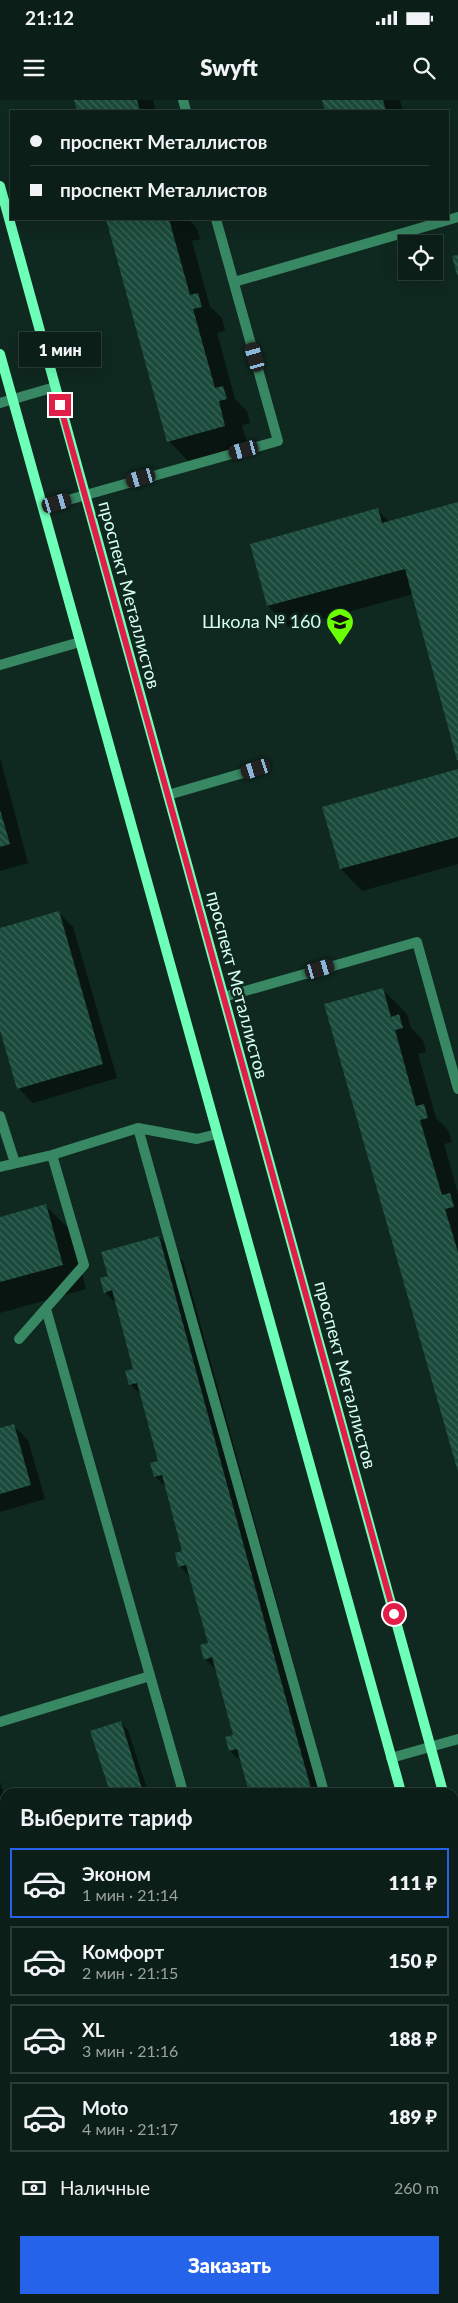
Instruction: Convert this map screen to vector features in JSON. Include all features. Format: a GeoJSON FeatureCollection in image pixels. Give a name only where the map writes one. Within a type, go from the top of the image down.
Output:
{"type":"FeatureCollection","features":[{"type":"Feature","properties":{"kind":"street","name":"проспект Металлистов"},"geometry":{"type":"LineString","coordinates":[[0,186],[442,1788]]}},
{"type":"Feature","properties":{"kind":"street"},"geometry":{"type":"LineString","coordinates":[[43,507],[278,441],[216,220]]}},
{"type":"Feature","properties":{"kind":"street"},"geometry":{"type":"LineString","coordinates":[[234,282],[448,220]]}},
{"type":"Feature","properties":{"kind":"street"},"geometry":{"type":"LineString","coordinates":[[0,354],[400,1788]]}},
{"type":"Feature","properties":{"kind":"street"},"geometry":{"type":"LineString","coordinates":[[0,403],[55,387]]}},
{"type":"Feature","properties":{"kind":"street"},"geometry":{"type":"LineString","coordinates":[[0,665],[80,642]]}},
{"type":"Feature","properties":{"kind":"street"},"geometry":{"type":"LineString","coordinates":[[168,795],[256,769]]}},
{"type":"Feature","properties":{"kind":"street"},"geometry":{"type":"LineString","coordinates":[[224,997],[417,942],[458,1090]]}},
{"type":"Feature","properties":{"kind":"street"},"geometry":{"type":"LineString","coordinates":[[0,1116],[14,1163]]}},
{"type":"Feature","properties":{"kind":"street"},"geometry":{"type":"LineString","coordinates":[[0,1167],[52,1154],[138,1128],[197,1139],[217,1134]]}},
{"type":"Feature","properties":{"kind":"street"},"geometry":{"type":"LineString","coordinates":[[138,1128],[323,1788]]}},
{"type":"Feature","properties":{"kind":"street"},"geometry":{"type":"LineString","coordinates":[[19,1339],[84,1265],[52,1154]]}},
{"type":"Feature","properties":{"kind":"street"},"geometry":{"type":"LineString","coordinates":[[46,1308],[182,1788]]}},
{"type":"Feature","properties":{"kind":"street"},"geometry":{"type":"LineString","coordinates":[[0,1722],[150,1676]]}},
{"type":"Feature","properties":{"kind":"street"},"geometry":{"type":"LineString","coordinates":[[391,1758],[458,1739]]}},
{"type":"Feature","properties":{"kind":"building"},"geometry":{"type":"Polygon","coordinates":[[[74,100],[137,100],[140,110],[77,110],[74,100]]]}},
{"type":"Feature","properties":{"kind":"building"},"geometry":{"type":"Polygon","coordinates":[[[322,100],[383,100],[386,110],[325,110],[322,100]]]}},
{"type":"Feature","properties":{"kind":"building"},"geometry":{"type":"Polygon","coordinates":[[[106,220],[169,220],[190,295],[198,293],[202,307],[193,309],[215,388],[223,386],[227,399],[219,401],[225,426],[167,442],[106,220]]]}},
{"type":"Feature","properties":{"kind":"building"},"geometry":{"type":"Polygon","coordinates":[[[458,255],[458,275],[457,275],[452,256],[458,255]]]}},
{"type":"Feature","properties":{"kind":"building"},"geometry":{"type":"Polygon","coordinates":[[[458,502],[457,760],[405,569],[267,606],[250,544],[378,508],[382,523],[458,502]]]}},
{"type":"Feature","properties":{"kind":"building"},"geometry":{"type":"Polygon","coordinates":[[[458,769],[458,837],[340,869],[322,807],[458,769]]]}},
{"type":"Feature","properties":{"kind":"building"},"geometry":{"type":"Polygon","coordinates":[[[0,810],[10,844],[0,847],[0,810]]]}},
{"type":"Feature","properties":{"kind":"building"},"geometry":{"type":"Polygon","coordinates":[[[59,911],[103,1064],[17,1089],[0,1030],[0,928],[59,911]]]}},
{"type":"Feature","properties":{"kind":"building"},"geometry":{"type":"Polygon","coordinates":[[[383,988],[391,1017],[399,1014],[403,1028],[395,1030],[416,1106],[424,1104],[428,1118],[420,1120],[442,1195],[450,1193],[454,1207],[445,1209],[458,1252],[458,1472],[324,1004],[383,988]]]}},
{"type":"Feature","properties":{"kind":"building"},"geometry":{"type":"Polygon","coordinates":[[[46,1204],[63,1265],[0,1282],[0,1217],[46,1204]]]}},
{"type":"Feature","properties":{"kind":"building"},"geometry":{"type":"Polygon","coordinates":[[[159,1236],[311,1788],[248,1788],[237,1749],[229,1751],[225,1737],[233,1735],[212,1657],[204,1660],[200,1645],[208,1643],[186,1565],[178,1567],[175,1553],[182,1551],[162,1475],[154,1477],[150,1463],[158,1461],[137,1383],[129,1385],[125,1371],[133,1369],[112,1290],[104,1293],[100,1278],[108,1276],[101,1252],[159,1236]]]}},
{"type":"Feature","properties":{"kind":"building"},"geometry":{"type":"Polygon","coordinates":[[[14,1424],[31,1485],[0,1494],[0,1428],[14,1424]]]}},
{"type":"Feature","properties":{"kind":"building"},"geometry":{"type":"Polygon","coordinates":[[[121,1721],[142,1788],[109,1788],[90,1731],[121,1721]]]}},
{"type":"Feature","properties":{"kind":"place","name":"Школа № 160"},"geometry":{"type":"Point","coordinates":[340,646]}},
{"type":"Feature","properties":{"kind":"route"},"geometry":{"type":"LineString","coordinates":[[60,405],[394,1614]]}}]}
